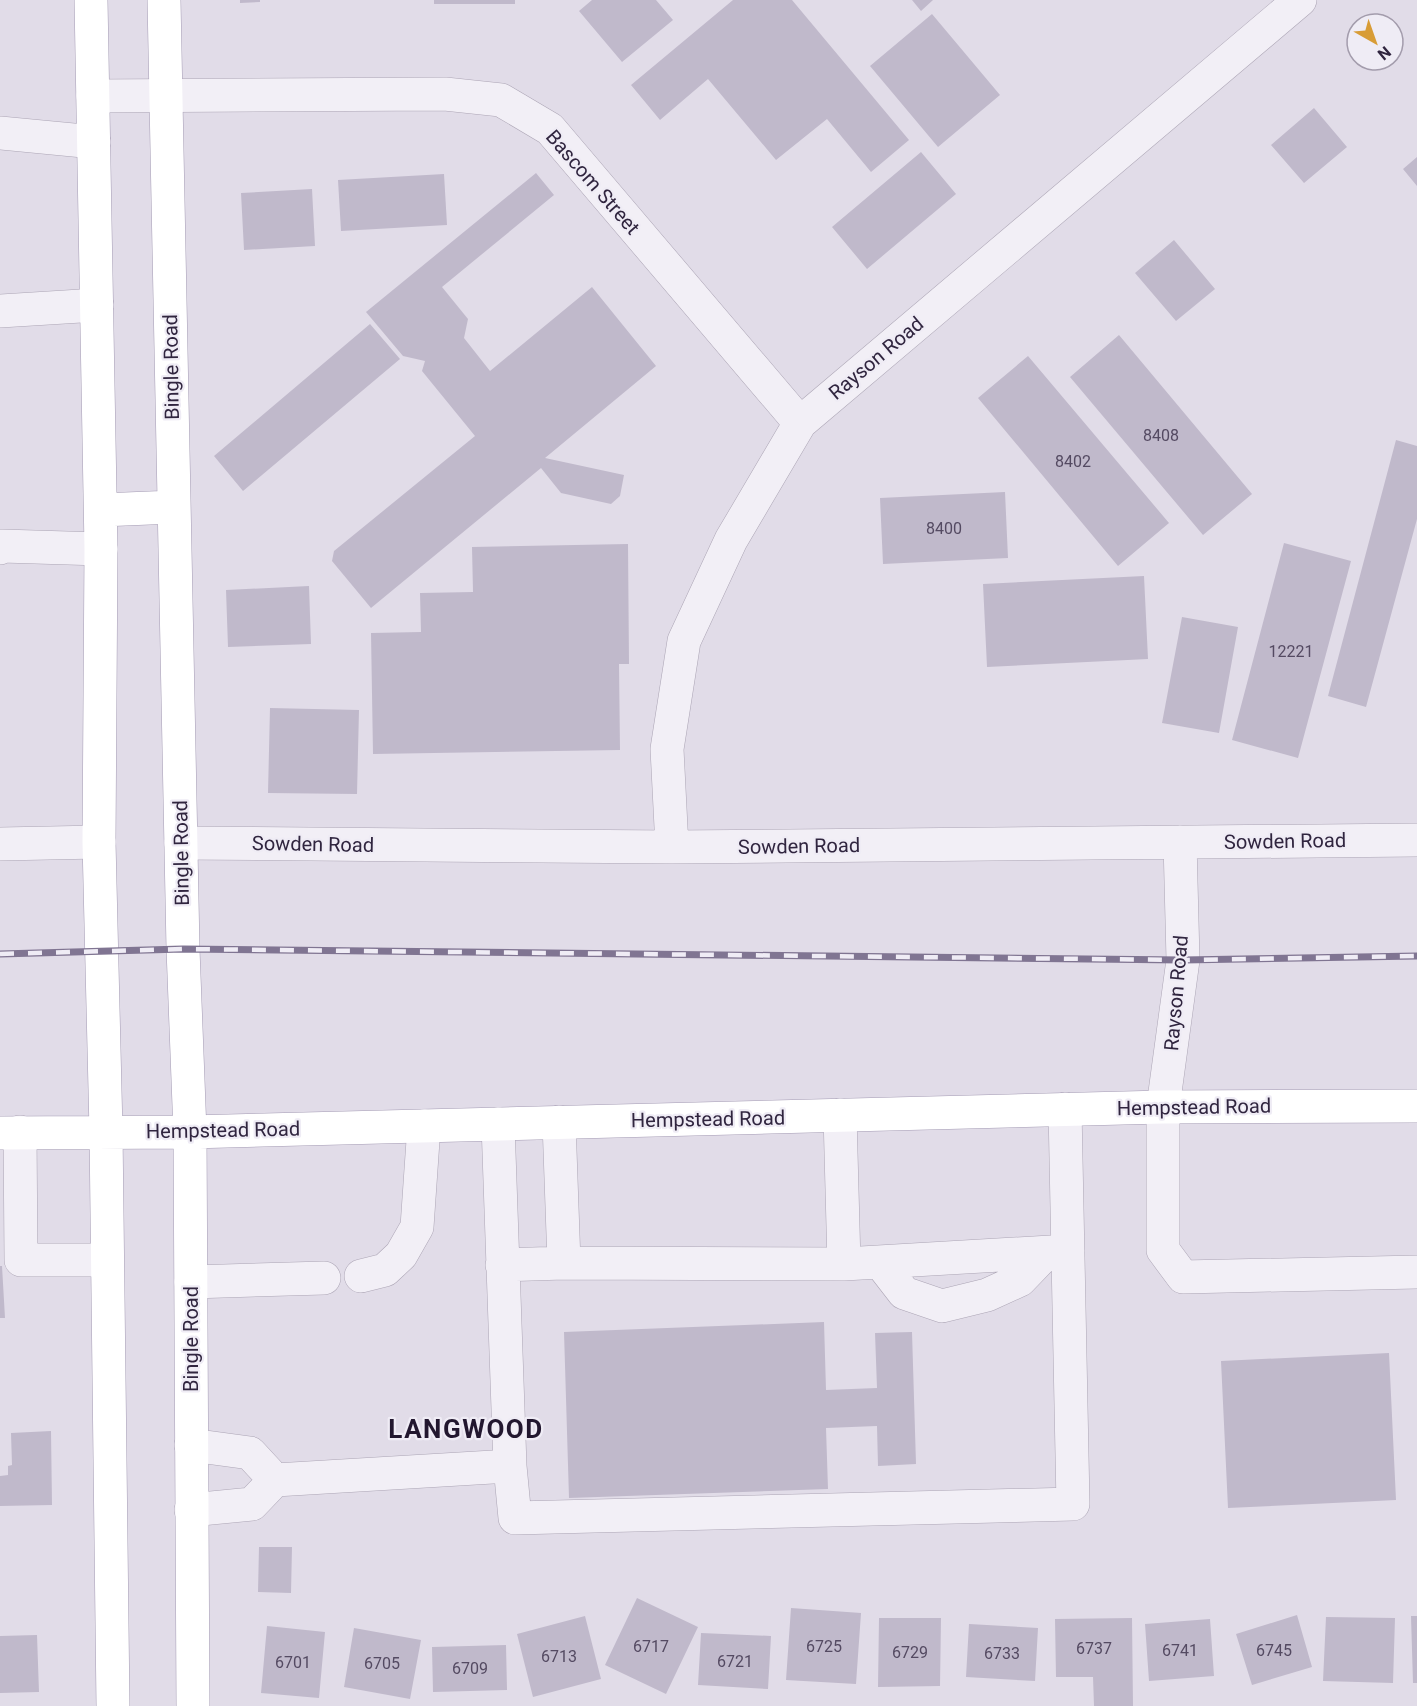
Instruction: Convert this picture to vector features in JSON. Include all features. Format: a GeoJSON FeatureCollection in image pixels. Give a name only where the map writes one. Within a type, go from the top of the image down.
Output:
{"type":"FeatureCollection","features":[{"type":"Feature","properties":{"kind":"main road"},"geometry":{"type":"LineString","coordinates":[[91,0],[101,510],[99,842],[106,1131],[113,1706]]}},
{"type":"Feature","properties":{"kind":"main road","name":"Bingle Road"},"geometry":{"type":"LineString","coordinates":[[164,0],[181,843],[190,1132],[193,1706]]}},
{"type":"Feature","properties":{"kind":"main road"},"geometry":{"type":"LineString","coordinates":[[101,510],[174,507]]}},
{"type":"Feature","properties":{"kind":"main road","name":"Hempstead Road"},"geometry":{"type":"LineString","coordinates":[[10,1133],[190,1132],[1163,1107],[1417,1106]]}},
{"type":"Feature","properties":{"kind":"street","name":"Rayson Road"},"geometry":{"type":"LineString","coordinates":[[672,847],[667,749],[684,641],[731,540],[800,423],[1300,0]]}},
{"type":"Feature","properties":{"kind":"street","name":"Bascom Street"},"geometry":{"type":"LineString","coordinates":[[93,96],[445,94],[501,100],[550,129],[800,423]]}},
{"type":"Feature","properties":{"kind":"street"},"geometry":{"type":"LineString","coordinates":[[0,133],[94,142]]}},
{"type":"Feature","properties":{"kind":"street"},"geometry":{"type":"LineString","coordinates":[[0,310],[97,305]]}},
{"type":"Feature","properties":{"kind":"street"},"geometry":{"type":"LineString","coordinates":[[0,548],[2,546],[101,549]]}},
{"type":"Feature","properties":{"kind":"street","name":"Sowden Road"},"geometry":{"type":"LineString","coordinates":[[181,843],[672,847],[1417,840]]}},
{"type":"Feature","properties":{"kind":"street"},"geometry":{"type":"LineString","coordinates":[[0,844],[99,842]]}},
{"type":"Feature","properties":{"kind":"street","name":"Rayson Road"},"geometry":{"type":"LineString","coordinates":[[1180,842],[1183,960],[1163,1107],[1163,1250],[1183,1278],[1417,1272]]}},
{"type":"Feature","properties":{"kind":"street"},"geometry":{"type":"LineString","coordinates":[[498,1124],[510,1466],[515,1518],[1073,1504],[1072,1442],[1057,1252],[1065,1109]]}},
{"type":"Feature","properties":{"kind":"street"},"geometry":{"type":"LineString","coordinates":[[840,1115],[844,1264]]}},
{"type":"Feature","properties":{"kind":"street"},"geometry":{"type":"LineString","coordinates":[[559,1122],[564,1263]]}},
{"type":"Feature","properties":{"kind":"street"},"geometry":{"type":"LineString","coordinates":[[361,1276],[385,1270],[401,1255],[417,1227],[424,1126]]}},
{"type":"Feature","properties":{"kind":"street"},"geometry":{"type":"LineString","coordinates":[[10,1133],[10,1231],[21,1260],[107,1260]]}},
{"type":"Feature","properties":{"kind":"street"},"geometry":{"type":"LineString","coordinates":[[880,1262],[904,1293],[942,1306],[987,1295],[1020,1280],[1057,1252]]}},
{"type":"Feature","properties":{"kind":"street"},"geometry":{"type":"LineString","coordinates":[[502,1265],[564,1263],[844,1264],[1057,1252]]}},
{"type":"Feature","properties":{"kind":"street"},"geometry":{"type":"LineString","coordinates":[[191,1282],[324,1278]]}},
{"type":"Feature","properties":{"kind":"street"},"geometry":{"type":"LineString","coordinates":[[191,1445],[250,1453],[275,1480]]}},
{"type":"Feature","properties":{"kind":"street"},"geometry":{"type":"LineString","coordinates":[[191,1510],[252,1504],[275,1480],[510,1466]]}},
{"type":"Feature","properties":{"kind":"building"},"geometry":{"type":"Polygon","coordinates":[[[240,0],[260,0],[260,2],[240,3],[240,0]]]}},
{"type":"Feature","properties":{"kind":"building"},"geometry":{"type":"Polygon","coordinates":[[[434,0],[515,0],[515,4],[434,4],[434,0]]]}},
{"type":"Feature","properties":{"kind":"building"},"geometry":{"type":"Polygon","coordinates":[[[592,0],[656,0],[673,20],[622,62],[579,11],[592,0]]]}},
{"type":"Feature","properties":{"kind":"building"},"geometry":{"type":"Polygon","coordinates":[[[733,0],[792,0],[909,140],[871,172],[827,119],[776,160],[708,79],[660,120],[631,85],[733,0]]]}},
{"type":"Feature","properties":{"kind":"building"},"geometry":{"type":"Polygon","coordinates":[[[912,0],[933,0],[921,11],[912,0]]]}},
{"type":"Feature","properties":{"kind":"building"},"geometry":{"type":"Polygon","coordinates":[[[932,14],[1000,95],[938,147],[870,66],[932,14]]]}},
{"type":"Feature","properties":{"kind":"building"},"geometry":{"type":"Polygon","coordinates":[[[1314,108],[1347,147],[1304,183],[1271,145],[1314,108]]]}},
{"type":"Feature","properties":{"kind":"building"},"geometry":{"type":"Polygon","coordinates":[[[921,152],[956,194],[867,269],[832,227],[921,152]]]}},
{"type":"Feature","properties":{"kind":"building"},"geometry":{"type":"Polygon","coordinates":[[[1417,157],[1417,186],[1403,169],[1417,157]]]}},
{"type":"Feature","properties":{"kind":"building"},"geometry":{"type":"Polygon","coordinates":[[[536,173],[554,195],[442,287],[468,319],[464,338],[490,371],[592,287],[656,366],[545,458],[624,475],[620,496],[611,504],[561,493],[541,468],[371,608],[332,561],[334,551],[475,436],[422,371],[425,361],[403,356],[366,312],[536,173]]]}},
{"type":"Feature","properties":{"kind":"building"},"geometry":{"type":"Polygon","coordinates":[[[444,174],[447,225],[341,231],[338,180],[444,174]]]}},
{"type":"Feature","properties":{"kind":"building"},"geometry":{"type":"Polygon","coordinates":[[[312,189],[315,246],[244,250],[241,193],[312,189]]]}},
{"type":"Feature","properties":{"kind":"building"},"geometry":{"type":"Polygon","coordinates":[[[1174,240],[1215,289],[1176,321],[1135,273],[1174,240]]]}},
{"type":"Feature","properties":{"kind":"building"},"geometry":{"type":"Polygon","coordinates":[[[370,324],[400,359],[243,491],[214,456],[370,324]]]}},
{"type":"Feature","properties":{"kind":"building"},"geometry":{"type":"Polygon","coordinates":[[[1119,335],[1252,494],[1203,535],[1070,377],[1119,335]]]}},
{"type":"Feature","properties":{"kind":"building"},"geometry":{"type":"Polygon","coordinates":[[[1028,356],[1169,523],[1118,566],[978,398],[1028,356]]]}},
{"type":"Feature","properties":{"kind":"building"},"geometry":{"type":"Polygon","coordinates":[[[1396,440],[1417,446],[1417,519],[1366,707],[1328,696],[1396,440]]]}},
{"type":"Feature","properties":{"kind":"building"},"geometry":{"type":"Polygon","coordinates":[[[1005,492],[1008,558],[883,564],[880,498],[1005,492]]]}},
{"type":"Feature","properties":{"kind":"building"},"geometry":{"type":"Polygon","coordinates":[[[1284,543],[1351,561],[1298,758],[1232,740],[1284,543]]]}},
{"type":"Feature","properties":{"kind":"building"},"geometry":{"type":"Polygon","coordinates":[[[628,544],[629,664],[619,664],[620,750],[373,754],[371,633],[421,632],[420,593],[473,592],[472,547],[628,544]]]}},
{"type":"Feature","properties":{"kind":"building"},"geometry":{"type":"Polygon","coordinates":[[[1144,576],[1148,659],[987,667],[983,584],[1144,576]]]}},
{"type":"Feature","properties":{"kind":"building"},"geometry":{"type":"Polygon","coordinates":[[[309,586],[311,644],[228,647],[226,590],[309,586]]]}},
{"type":"Feature","properties":{"kind":"building"},"geometry":{"type":"Polygon","coordinates":[[[1182,617],[1238,627],[1219,733],[1162,723],[1182,617]]]}},
{"type":"Feature","properties":{"kind":"building"},"geometry":{"type":"Polygon","coordinates":[[[270,708],[359,710],[357,794],[268,793],[270,708]]]}},
{"type":"Feature","properties":{"kind":"building"},"geometry":{"type":"Polygon","coordinates":[[[0,1266],[2,1266],[5,1318],[0,1318],[0,1266]]]}},
{"type":"Feature","properties":{"kind":"building"},"geometry":{"type":"Polygon","coordinates":[[[824,1322],[826,1390],[877,1388],[875,1333],[912,1332],[916,1464],[878,1466],[877,1426],[826,1428],[828,1489],[569,1498],[564,1332],[824,1322]]]}},
{"type":"Feature","properties":{"kind":"building"},"geometry":{"type":"Polygon","coordinates":[[[1389,1353],[1396,1500],[1228,1508],[1221,1361],[1389,1353]]]}},
{"type":"Feature","properties":{"kind":"building"},"geometry":{"type":"Polygon","coordinates":[[[51,1431],[52,1505],[0,1506],[0,1476],[8,1475],[8,1466],[12,1465],[11,1433],[51,1431]]]}},
{"type":"Feature","properties":{"kind":"building"},"geometry":{"type":"Polygon","coordinates":[[[259,1547],[292,1547],[291,1593],[258,1592],[259,1547]]]}},
{"type":"Feature","properties":{"kind":"building"},"geometry":{"type":"Polygon","coordinates":[[[637,1598],[698,1627],[666,1694],[605,1665],[637,1598]]]}},
{"type":"Feature","properties":{"kind":"building"},"geometry":{"type":"Polygon","coordinates":[[[791,1608],[861,1613],[856,1684],[786,1680],[791,1608]]]}},
{"type":"Feature","properties":{"kind":"building"},"geometry":{"type":"Polygon","coordinates":[[[1297,1615],[1312,1667],[1252,1685],[1236,1634],[1297,1615]]]}},
{"type":"Feature","properties":{"kind":"building"},"geometry":{"type":"Polygon","coordinates":[[[585,1616],[601,1679],[533,1697],[517,1634],[585,1616]]]}},
{"type":"Feature","properties":{"kind":"building"},"geometry":{"type":"Polygon","coordinates":[[[1411,1616],[1417,1616],[1417,1683],[1413,1683],[1411,1616]]]}},
{"type":"Feature","properties":{"kind":"building"},"geometry":{"type":"Polygon","coordinates":[[[1326,1617],[1395,1618],[1393,1683],[1323,1681],[1326,1617]]]}},
{"type":"Feature","properties":{"kind":"building"},"geometry":{"type":"Polygon","coordinates":[[[879,1618],[941,1618],[940,1686],[878,1687],[879,1618]]]}},
{"type":"Feature","properties":{"kind":"building"},"geometry":{"type":"Polygon","coordinates":[[[1132,1618],[1133,1706],[1094,1706],[1093,1677],[1056,1677],[1055,1619],[1132,1618]]]}},
{"type":"Feature","properties":{"kind":"building"},"geometry":{"type":"Polygon","coordinates":[[[1210,1619],[1214,1676],[1149,1681],[1145,1624],[1210,1619]]]}},
{"type":"Feature","properties":{"kind":"building"},"geometry":{"type":"Polygon","coordinates":[[[969,1624],[1038,1628],[1035,1681],[966,1677],[969,1624]]]}},
{"type":"Feature","properties":{"kind":"building"},"geometry":{"type":"Polygon","coordinates":[[[267,1626],[325,1632],[319,1698],[261,1693],[267,1626]]]}},
{"type":"Feature","properties":{"kind":"building"},"geometry":{"type":"Polygon","coordinates":[[[354,1628],[421,1640],[410,1699],[344,1687],[354,1628]]]}},
{"type":"Feature","properties":{"kind":"building"},"geometry":{"type":"Polygon","coordinates":[[[701,1633],[771,1636],[768,1689],[698,1685],[701,1633]]]}},
{"type":"Feature","properties":{"kind":"building"},"geometry":{"type":"Polygon","coordinates":[[[37,1635],[39,1692],[0,1693],[0,1636],[37,1635]]]}},
{"type":"Feature","properties":{"kind":"building"},"geometry":{"type":"Polygon","coordinates":[[[506,1645],[507,1690],[433,1692],[432,1647],[506,1645]]]}},
{"type":"Feature","properties":{"kind":"railway"},"geometry":{"type":"LineString","coordinates":[[0,954],[183,949],[1183,960],[1417,956]]}},
{"type":"Feature","properties":{"kind":"district","name":"LANGWOOD"},"geometry":{"type":"Point","coordinates":[466,1429]}}]}
